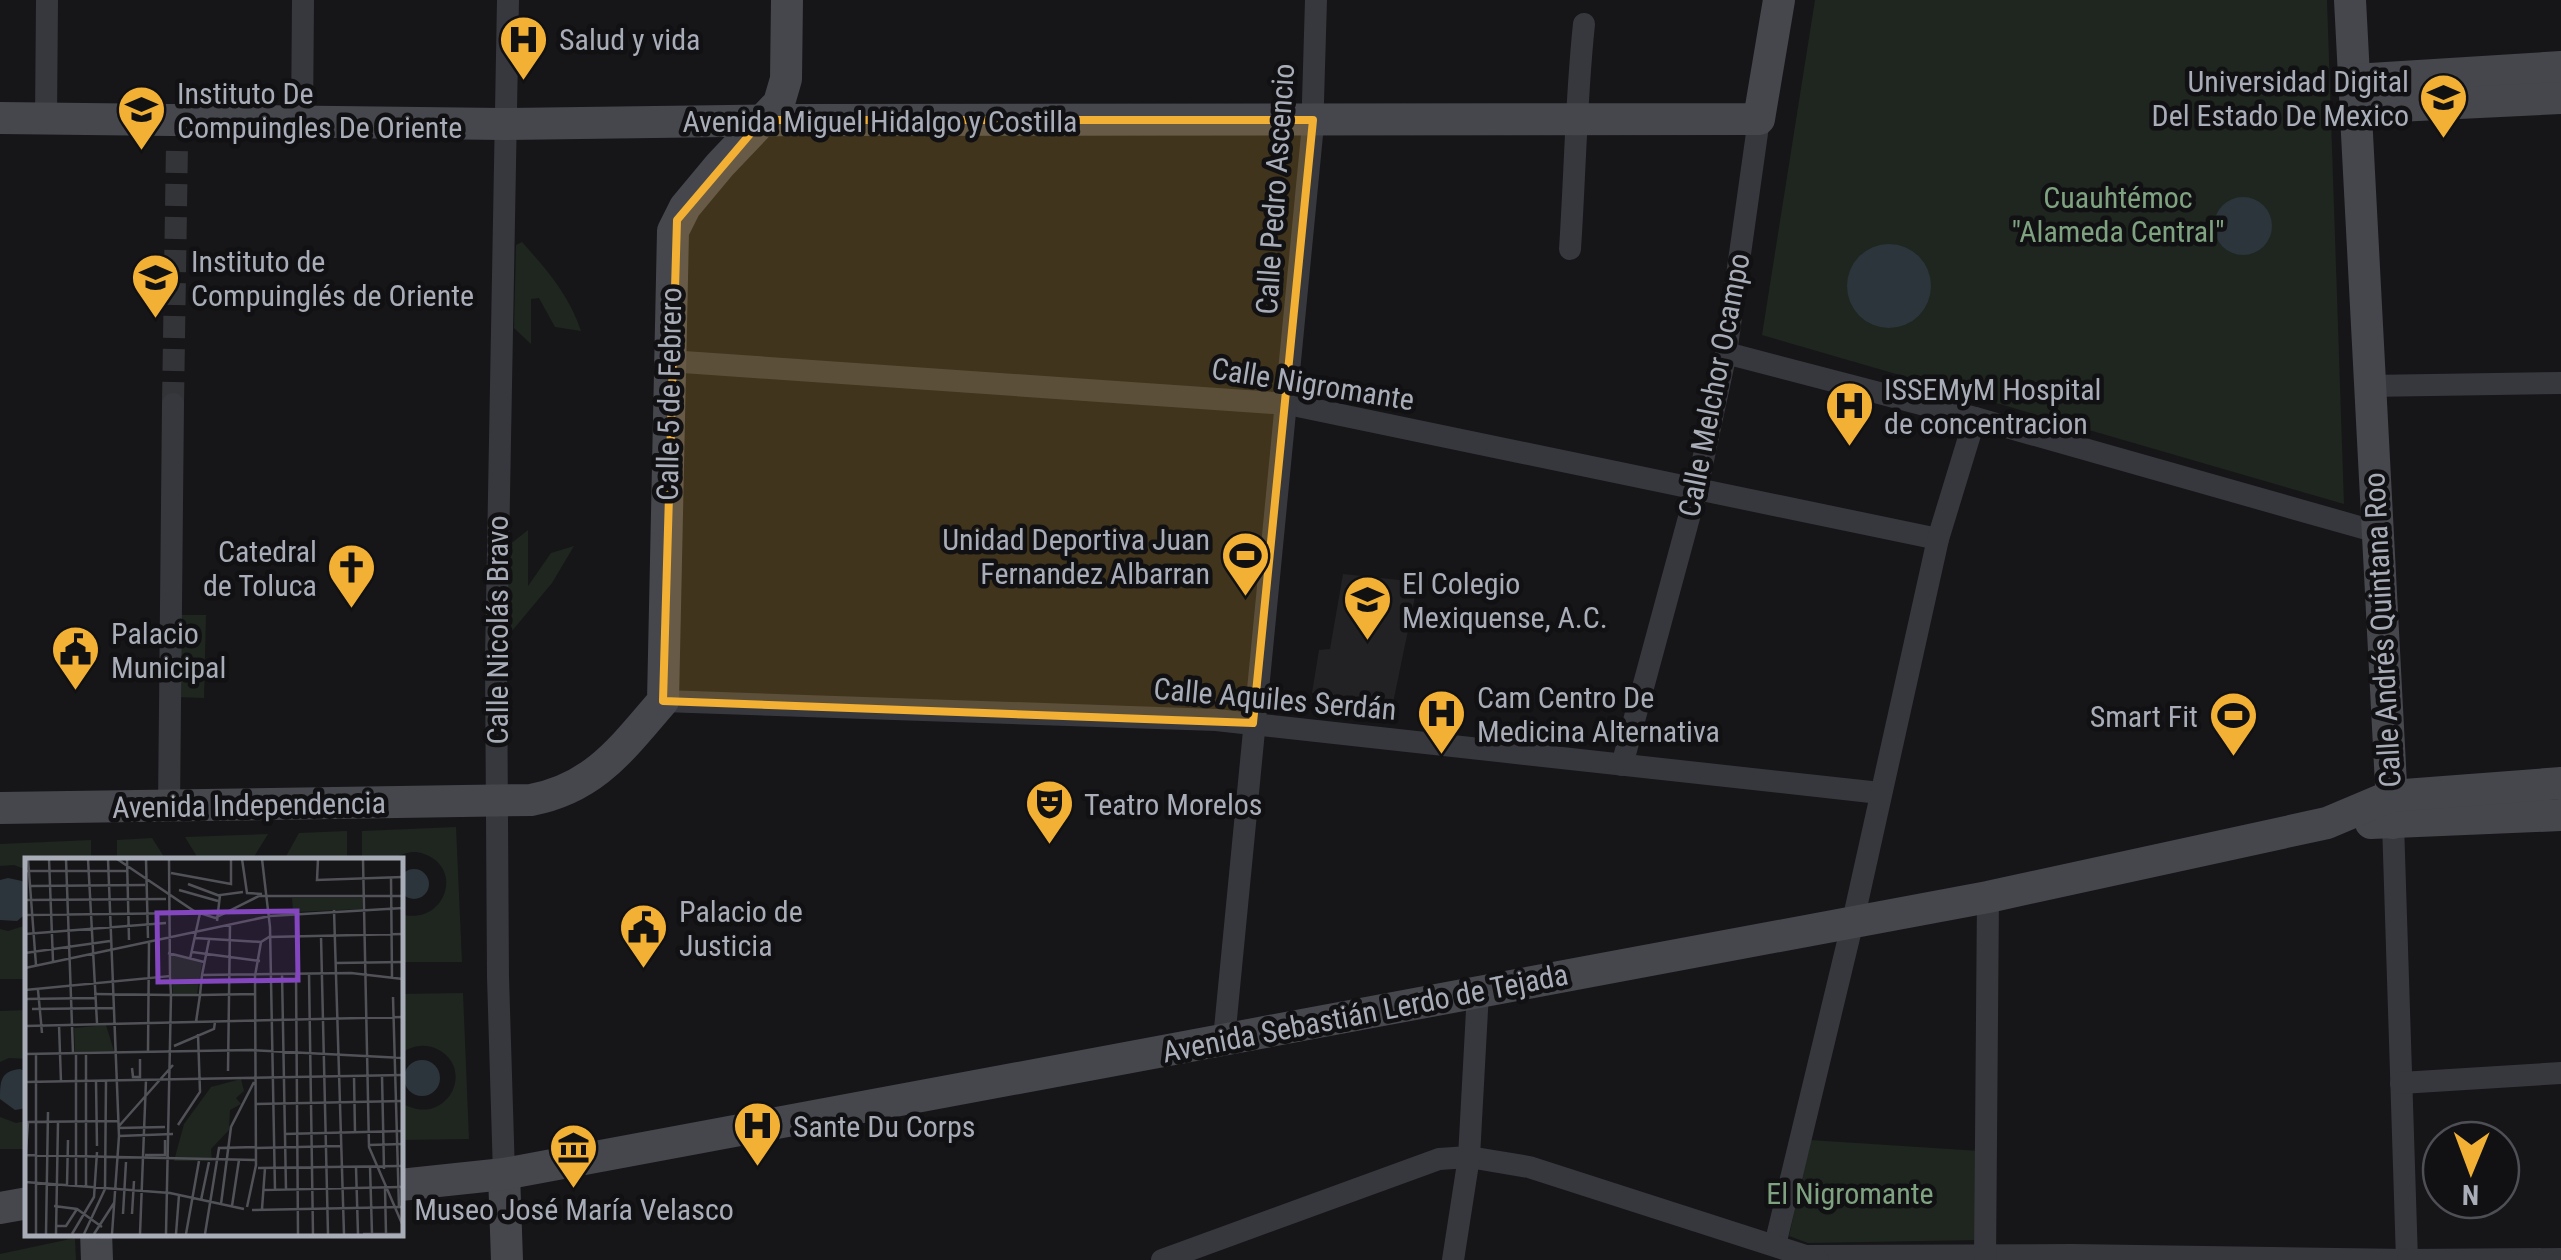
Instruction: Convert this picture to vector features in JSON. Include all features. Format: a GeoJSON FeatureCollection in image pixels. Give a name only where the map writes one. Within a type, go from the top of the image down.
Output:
{"type":"FeatureCollection","features":[{"type":"Feature","properties":{"kind":"main road","name":"Calle 5 de Febrero"},"geometry":{"type":"LineString","coordinates":[[663,700],[673,231],[685,208],[785,92],[787,0]]}},
{"type":"Feature","properties":{"kind":"main road","name":"Calle Melchor Ocampo"},"geometry":{"type":"LineString","coordinates":[[1759,119],[1778,0]]}},
{"type":"Feature","properties":{"kind":"main road","name":"Calle Andrés Quintana Roo"},"geometry":{"type":"LineString","coordinates":[[2350,0],[2392,810]]}},
{"type":"Feature","properties":{"kind":"main road"},"geometry":{"type":"LineString","coordinates":[[2355,94],[2561,68]]}},
{"type":"Feature","properties":{"kind":"main road"},"geometry":{"type":"LineString","coordinates":[[2355,94],[2561,98]]}},
{"type":"Feature","properties":{"kind":"main road","name":"Avenida Miguel Hidalgo y Costilla"},"geometry":{"type":"LineString","coordinates":[[0,118],[177,132],[302,122],[1759,119]]}},
{"type":"Feature","properties":{"kind":"main road","name":"Avenida Independencia"},"geometry":{"type":"LineString","coordinates":[[0,808],[497,801],[544,797],[586,780],[622,750],[663,700]]}},
{"type":"Feature","properties":{"kind":"main road","name":"Avenida Sebastián Lerdo de Tejada"},"geometry":{"type":"LineString","coordinates":[[402,1186],[504,1174],[1988,897],[2392,810],[2561,783]]}},
{"type":"Feature","properties":{"kind":"main road","name":"Avenida Sebastián Lerdo de Tejada"},"geometry":{"type":"LineString","coordinates":[[2392,810],[2561,816]]}},
{"type":"Feature","properties":{"kind":"main road","name":"Calle Nicolás Bravo"},"geometry":{"type":"LineString","coordinates":[[504,1174],[508,1260]]}},
{"type":"Feature","properties":{"kind":"main road"},"geometry":{"type":"LineString","coordinates":[[0,1208],[25,1204]]}},
{"type":"Feature","properties":{"kind":"main road"},"geometry":{"type":"LineString","coordinates":[[96,1235],[97,1260]]}},
{"type":"Feature","properties":{"kind":"street"},"geometry":{"type":"LineString","coordinates":[[46,119],[47,0]]}},
{"type":"Feature","properties":{"kind":"street"},"geometry":{"type":"LineString","coordinates":[[302,122],[303,0]]}},
{"type":"Feature","properties":{"kind":"street","name":"Calle Nicolás Bravo"},"geometry":{"type":"LineString","coordinates":[[504,1174],[497,801],[508,0]]}},
{"type":"Feature","properties":{"kind":"street","name":"Calle Pedro Ascencio"},"geometry":{"type":"LineString","coordinates":[[1224,1039],[1288,404],[1313,120],[1316,0]]}},
{"type":"Feature","properties":{"kind":"street"},"geometry":{"type":"LineString","coordinates":[[1570,248],[1584,24]]}},
{"type":"Feature","properties":{"kind":"street","name":"Calle Melchor Ocampo"},"geometry":{"type":"LineString","coordinates":[[1622,765],[1697,488],[1726,354],[1759,119]]}},
{"type":"Feature","properties":{"kind":"street"},"geometry":{"type":"LineString","coordinates":[[1726,354],[1975,418],[2377,532]]}},
{"type":"Feature","properties":{"kind":"street","name":"Calle Nigromante"},"geometry":{"type":"LineString","coordinates":[[669,361],[1288,404],[1938,538]]}},
{"type":"Feature","properties":{"kind":"street"},"geometry":{"type":"LineString","coordinates":[[2368,386],[2561,383]]}},
{"type":"Feature","properties":{"kind":"street"},"geometry":{"type":"LineString","coordinates":[[169,807],[173,404]]}},
{"type":"Feature","properties":{"kind":"street"},"geometry":{"type":"LineString","coordinates":[[1776,1245],[1938,538],[1975,418]]}},
{"type":"Feature","properties":{"kind":"street","name":"Calle Aquiles Serdán"},"geometry":{"type":"LineString","coordinates":[[663,700],[1254,723],[1880,793]]}},
{"type":"Feature","properties":{"kind":"street","name":"Calle Andrés Quintana Roo"},"geometry":{"type":"LineString","coordinates":[[2392,810],[2407,1260]]}},
{"type":"Feature","properties":{"kind":"street"},"geometry":{"type":"LineString","coordinates":[[1985,1258],[1988,897]]}},
{"type":"Feature","properties":{"kind":"street"},"geometry":{"type":"LineString","coordinates":[[1454,1260],[1469,1157],[1478,992]]}},
{"type":"Feature","properties":{"kind":"street"},"geometry":{"type":"LineString","coordinates":[[2400,1083],[2561,1073]]}},
{"type":"Feature","properties":{"kind":"street"},"geometry":{"type":"LineString","coordinates":[[1162,1260],[1439,1159],[1469,1157],[1529,1167],[1812,1258],[2561,1259]]}},
{"type":"Feature","properties":{"kind":"highlighted area"},"geometry":{"type":"Polygon","coordinates":[[[762,120],[1313,120],[1253,723],[663,701],[677,220],[762,120]]]}},
{"type":"Feature","properties":{"kind":"shaded area"},"geometry":{"type":"Polygon","coordinates":[[[2243,197],[2264,205],[2272,226],[2264,247],[2243,255],[2222,247],[2214,226],[2222,205],[2243,197]]]}},
{"type":"Feature","properties":{"kind":"shaded area"},"geometry":{"type":"Polygon","coordinates":[[[1889,244],[1905,247],[1919,256],[1928,270],[1928,302],[1919,316],[1905,325],[1889,328],[1873,325],[1859,316],[1850,302],[1847,286],[1850,270],[1859,256],[1873,247],[1889,244]]]}},
{"type":"Feature","properties":{"kind":"shaded area","name":"El Colegio Mexiquense, A.C."},"geometry":{"type":"Polygon","coordinates":[[[1343,574],[1418,582],[1393,703],[1312,693],[1319,650],[1330,649],[1343,574]]]}},
{"type":"Feature","properties":{"kind":"shaded area"},"geometry":{"type":"Polygon","coordinates":[[[420,870],[428,878],[425,895],[414,899],[403,895],[403,873],[420,870]]]}},
{"type":"Feature","properties":{"kind":"shaded area"},"geometry":{"type":"Polygon","coordinates":[[[8,878],[25,884],[25,915],[17,921],[0,920],[0,880],[8,878]]]}},
{"type":"Feature","properties":{"kind":"shaded area"},"geometry":{"type":"Polygon","coordinates":[[[422,1060],[435,1065],[440,1078],[435,1091],[422,1096],[409,1091],[404,1078],[409,1065],[422,1060]]]}},
{"type":"Feature","properties":{"kind":"shaded area"},"geometry":{"type":"Polygon","coordinates":[[[13,1070],[25,1071],[25,1108],[15,1110],[0,1099],[2,1078],[13,1070]]]}},
{"type":"Feature","properties":{"kind":"green space","name":"Cuauhtémoc \"Alameda Central\""},"geometry":{"type":"Polygon","coordinates":[[[1815,0],[2327,0],[2344,504],[1762,335],[1815,0]]]}},
{"type":"Feature","properties":{"kind":"green space"},"geometry":{"type":"Polygon","coordinates":[[[522,242],[564,294],[581,331],[555,327],[539,298],[531,299],[531,344],[514,328],[516,245],[522,242]]]}},
{"type":"Feature","properties":{"kind":"green space"},"geometry":{"type":"Polygon","coordinates":[[[528,530],[528,586],[551,553],[574,546],[552,583],[512,631],[507,628],[508,546],[528,530]]]}},
{"type":"Feature","properties":{"kind":"green space"},"geometry":{"type":"Polygon","coordinates":[[[177,615],[206,615],[204,698],[176,697],[177,615]]]}},
{"type":"Feature","properties":{"kind":"green space"},"geometry":{"type":"Polygon","coordinates":[[[456,827],[462,962],[402,962],[402,914],[416,916],[438,904],[446,883],[444,871],[437,861],[418,852],[393,858],[362,858],[362,831],[456,827]]]}},
{"type":"Feature","properties":{"kind":"green space"},"geometry":{"type":"Polygon","coordinates":[[[347,831],[347,858],[285,858],[299,833],[347,831]]]}},
{"type":"Feature","properties":{"kind":"green space"},"geometry":{"type":"Polygon","coordinates":[[[268,834],[253,858],[198,858],[185,837],[268,834]]]}},
{"type":"Feature","properties":{"kind":"green space"},"geometry":{"type":"Polygon","coordinates":[[[152,838],[165,858],[117,858],[117,840],[152,838]]]}},
{"type":"Feature","properties":{"kind":"green space"},"geometry":{"type":"Polygon","coordinates":[[[91,840],[91,858],[25,858],[25,869],[0,866],[0,844],[91,840]]]}},
{"type":"Feature","properties":{"kind":"green space"},"geometry":{"type":"Polygon","coordinates":[[[25,926],[25,979],[0,979],[0,929],[8,931],[25,926]]]}},
{"type":"Feature","properties":{"kind":"green space"},"geometry":{"type":"Polygon","coordinates":[[[463,993],[469,1139],[402,1140],[402,1103],[416,1109],[431,1109],[442,1103],[451,1094],[455,1070],[449,1058],[437,1049],[418,1046],[402,1053],[402,994],[463,993]]]}},
{"type":"Feature","properties":{"kind":"green space"},"geometry":{"type":"Polygon","coordinates":[[[25,1010],[25,1059],[0,1062],[0,1011],[25,1010]]]}},
{"type":"Feature","properties":{"kind":"green space"},"geometry":{"type":"Polygon","coordinates":[[[0,1117],[16,1123],[25,1121],[25,1149],[0,1149],[0,1117]]]}},
{"type":"Feature","properties":{"kind":"green space","name":"El Nigromante"},"geometry":{"type":"Polygon","coordinates":[[[1810,1140],[1980,1151],[1979,1240],[1808,1243],[1789,1236],[1810,1140]]]}},
{"type":"Feature","properties":{"kind":"green space"},"geometry":{"type":"Polygon","coordinates":[[[75,1238],[76,1260],[0,1260],[0,1254],[75,1238]]]}},
{"type":"Feature","properties":{"kind":"tunnel"},"geometry":{"type":"LineString","coordinates":[[173,404],[177,144]]}},
{"type":"Feature","properties":{"kind":"place","name":"Salud y vida"},"geometry":{"type":"Point","coordinates":[524,82]}},
{"type":"Feature","properties":{"kind":"place","name":"Universidad Digital Del Estado De Mexico"},"geometry":{"type":"Point","coordinates":[2444,140]}},
{"type":"Feature","properties":{"kind":"place","name":"Instituto De Compuingles De Oriente"},"geometry":{"type":"Point","coordinates":[142,152]}},
{"type":"Feature","properties":{"kind":"place","name":"Instituto de Compuinglés de Oriente"},"geometry":{"type":"Point","coordinates":[156,320]}},
{"type":"Feature","properties":{"kind":"place","name":"ISSEMyM Hospital de concentracion"},"geometry":{"type":"Point","coordinates":[1849,448]}},
{"type":"Feature","properties":{"kind":"place","name":"Unidad Deportiva Juan Fernandez Albarran"},"geometry":{"type":"Point","coordinates":[1245,598]}},
{"type":"Feature","properties":{"kind":"place","name":"Catedral de Toluca"},"geometry":{"type":"Point","coordinates":[352,610]}},
{"type":"Feature","properties":{"kind":"place","name":"El Colegio Mexiquense, A.C."},"geometry":{"type":"Point","coordinates":[1367,642]}},
{"type":"Feature","properties":{"kind":"place","name":"Palacio Municipal"},"geometry":{"type":"Point","coordinates":[76,692]}},
{"type":"Feature","properties":{"kind":"place","name":"Cam Centro De Medicina Alternativa"},"geometry":{"type":"Point","coordinates":[1442,756]}},
{"type":"Feature","properties":{"kind":"place","name":"Smart Fit"},"geometry":{"type":"Point","coordinates":[2233,758]}},
{"type":"Feature","properties":{"kind":"place","name":"Teatro Morelos"},"geometry":{"type":"Point","coordinates":[1049,846]}},
{"type":"Feature","properties":{"kind":"place","name":"Palacio de Justicia"},"geometry":{"type":"Point","coordinates":[644,970]}},
{"type":"Feature","properties":{"kind":"place","name":"Sante Du Corps"},"geometry":{"type":"Point","coordinates":[758,1168]}},
{"type":"Feature","properties":{"kind":"place","name":"Museo José María Velasco"},"geometry":{"type":"Point","coordinates":[574,1190]}}]}
